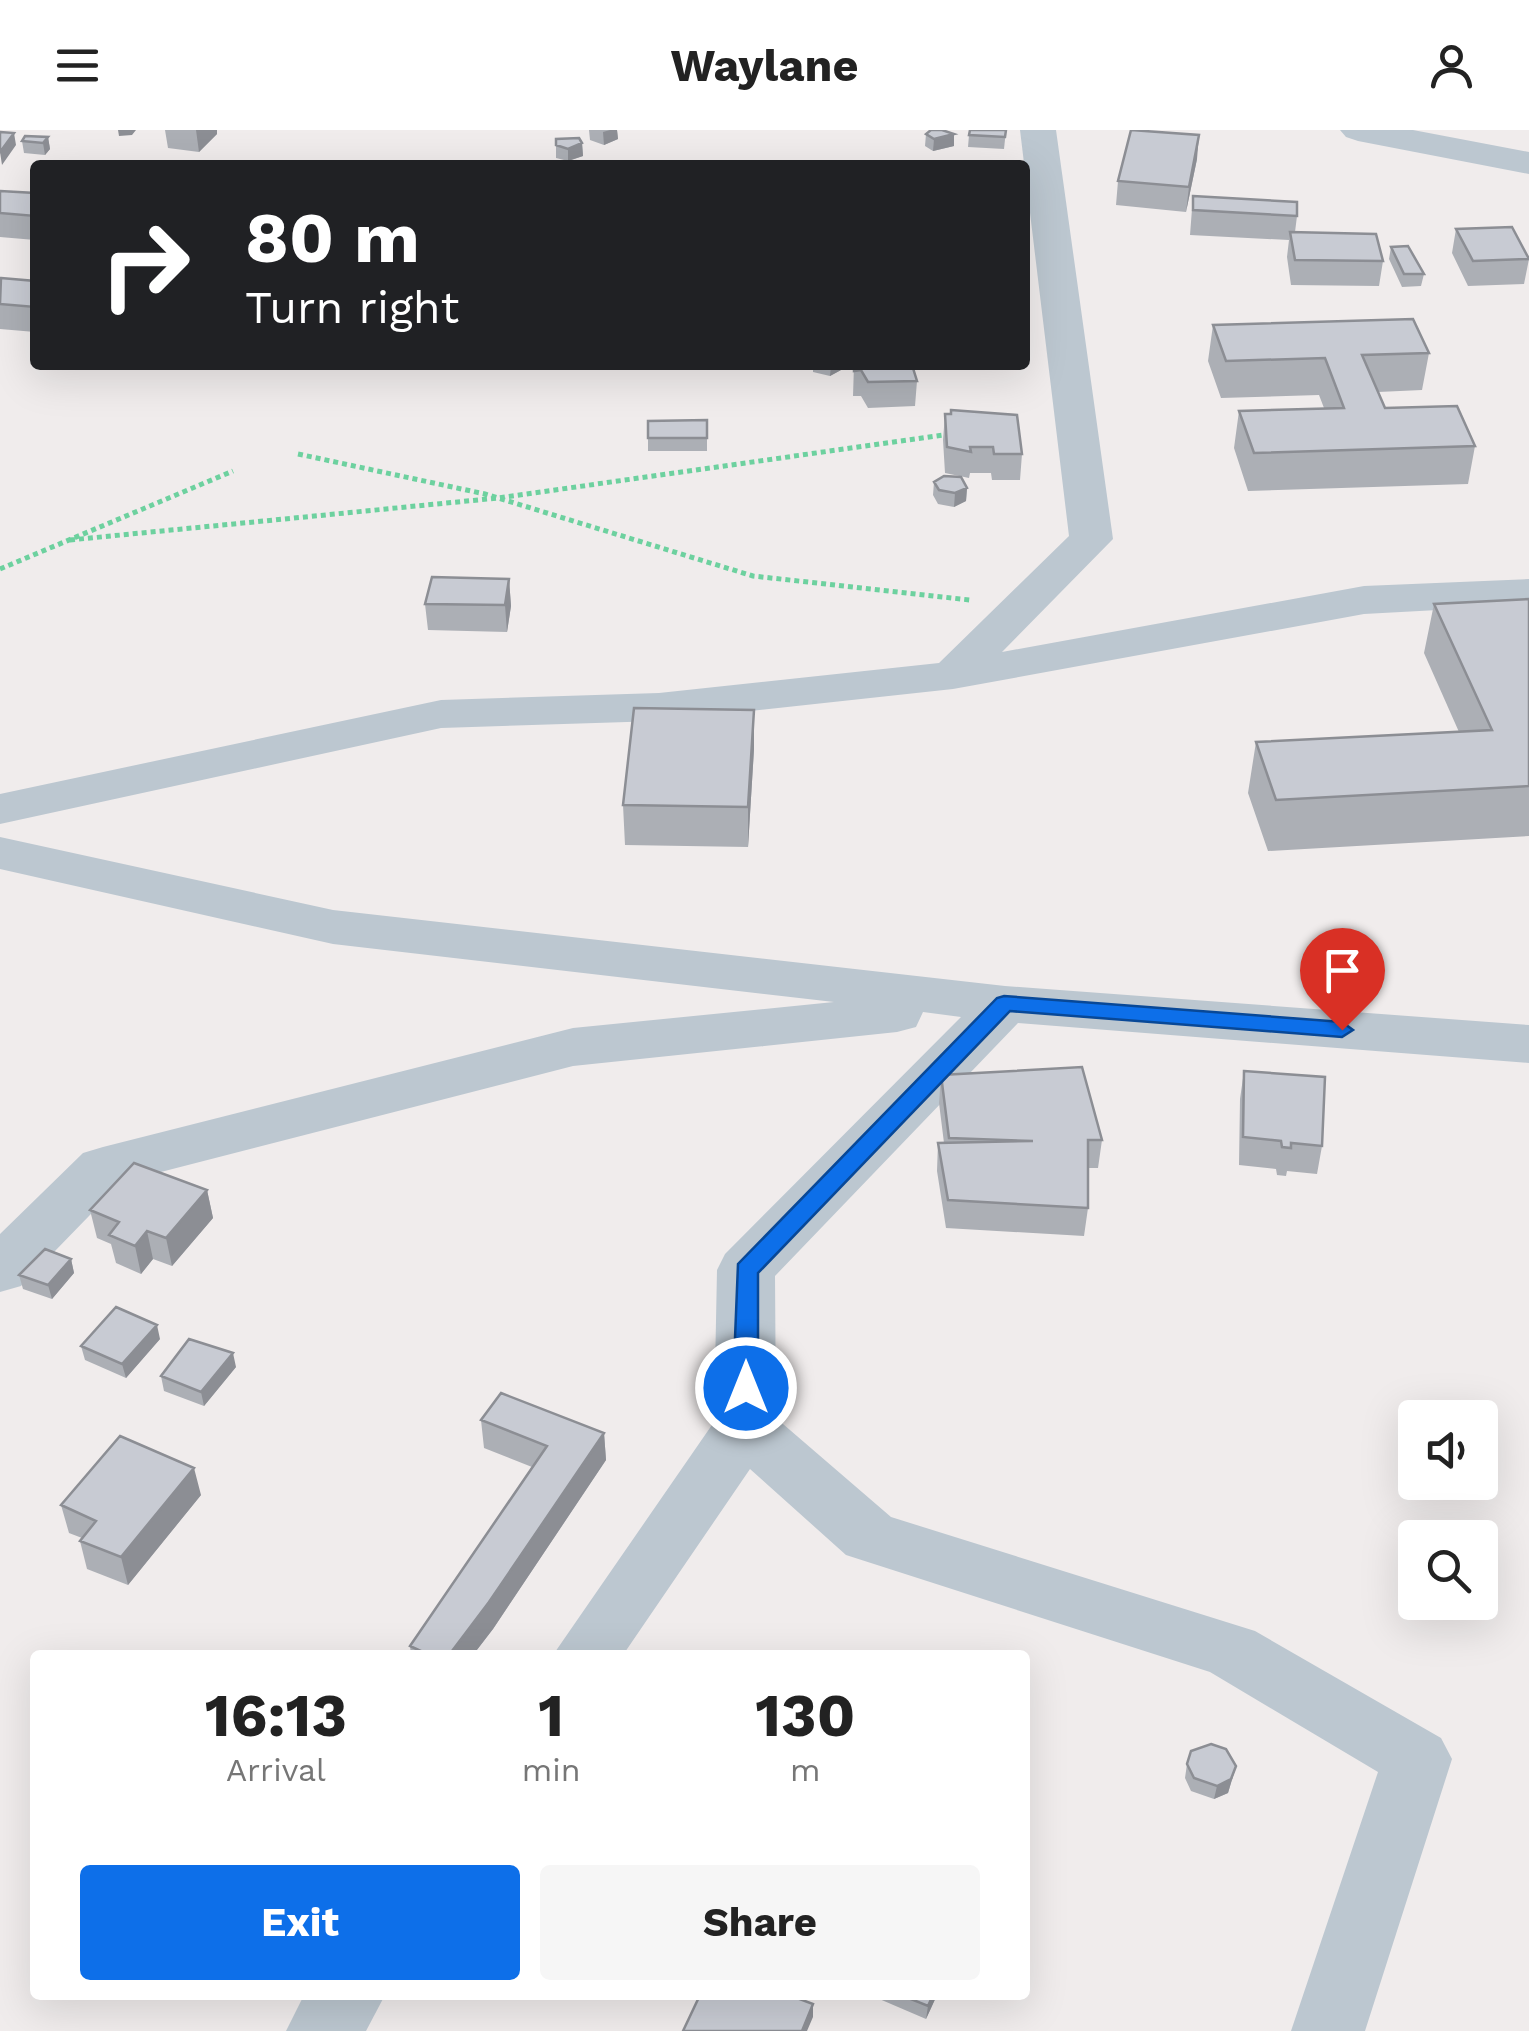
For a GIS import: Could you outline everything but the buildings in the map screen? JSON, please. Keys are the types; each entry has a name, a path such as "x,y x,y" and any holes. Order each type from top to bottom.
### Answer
{"street":[{"path":"953,674 1091,539 1038,130"},
{"path":"1358,130 1529,163"},
{"path":"0,808 442,714 659,707 953,674 1154,634 1364,600 1529,592"},
{"path":"0,854 333,927 1004,1004 1529,1044"},
{"path":"0,1270 102,1167 573,1046 1004,1004"},
{"path":"589,1650 745,1426 746,1270 1004,1004"},
{"path":"745,1426 869,1536 1231,1652 1417,1759 1328,2031"},
{"path":"323,2031 345,2000"}],"path":[{"path":"70,540 498,498 960,432"},
{"path":"298,454 498,498 754,576 1021,606"},
{"path":"0,569 233,472"}],"route":[{"path":"746,1388 746,1270 1004,1004 1342,1030"}]}
